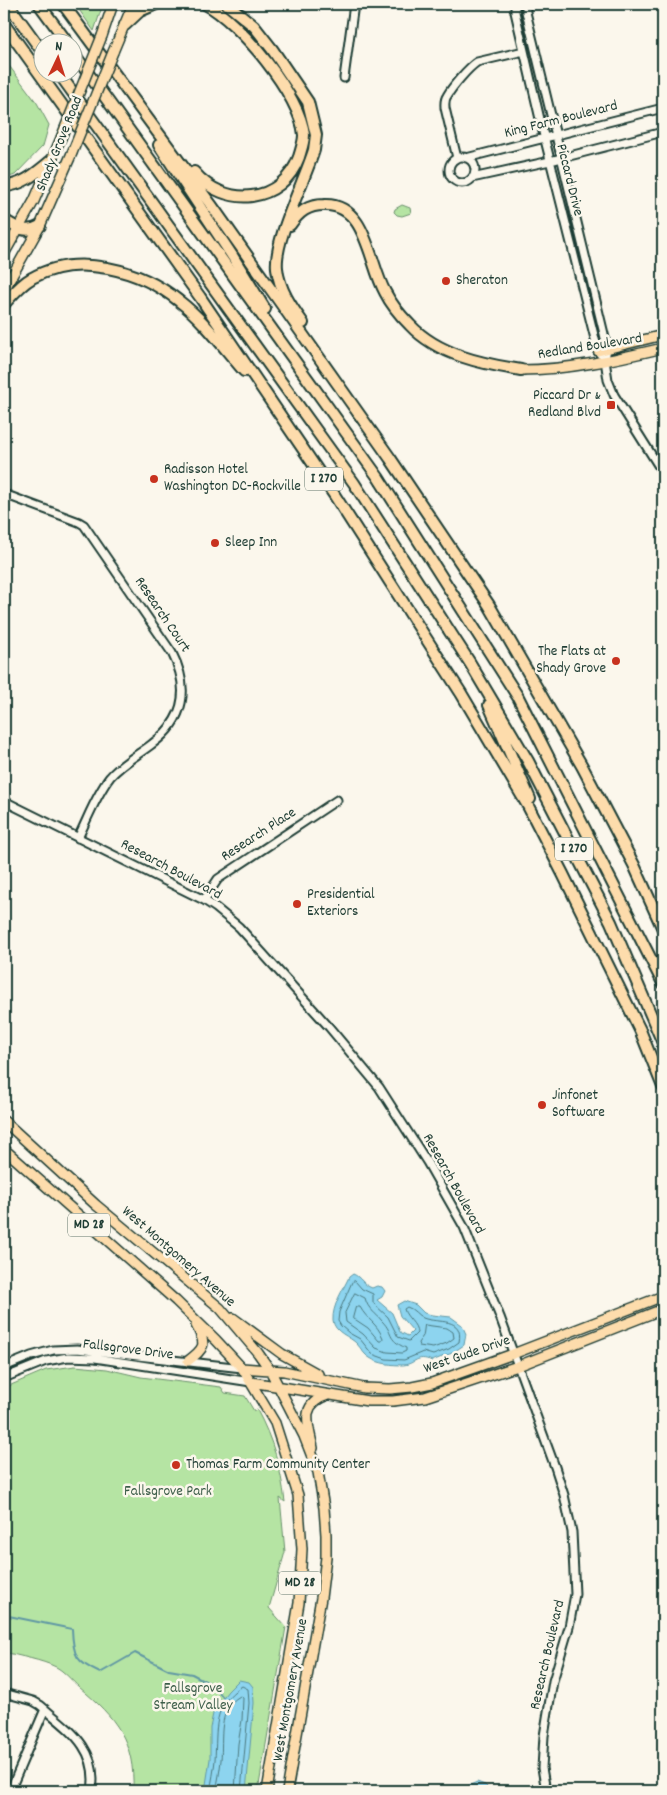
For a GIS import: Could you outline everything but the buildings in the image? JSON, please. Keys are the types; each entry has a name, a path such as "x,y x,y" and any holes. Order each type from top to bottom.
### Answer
{"highway":[{"path":"8,4 32,37"},
{"path":"39,4 60,32"},
{"path":"63,4 212,206 390,458 490,605 587,774 634,865 663,929"},
{"path":"124,25 140,12 156,4"},
{"path":"164,141 176,150 200,179 211,187 230,196 244,197 260,194 277,187 294,168 302,147 304,136 299,113 262,54 226,18 205,4"},
{"path":"228,4 254,26 308,102 316,135 314,150 280,244 277,266 281,287 290,304 377,431 390,458"},
{"name":"I 270","path":"4,24 7,31 200,297 276,408 462,693 528,806 563,874 640,1030 663,1087"},
{"name":"I 270","path":"82,65 378,477 518,697 663,983"},
{"name":"I 270","path":"65,82 354,483 470,663 528,761 611,922 663,1042"},
{"path":"148,119 151,132 233,257 309,380"},
{"path":"4,186 12,186 30,177 52,160"},
{"path":"283,233 297,216 307,208 330,204 340,208 357,221 384,292 411,326 446,350 482,363 521,370"},
{"path":"4,220 19,230 28,231 40,226"},
{"path":"4,304 20,287 33,277 66,267 94,266 115,270 151,283 179,300 196,316 276,408"},
{"path":"470,663 563,874"}],"main road":[{"name":"Shady Grove Road","path":"4,254 19,230 52,160 113,4"},
{"name":"Shady Grove Road","path":"4,290 40,226 133,4"},
{"name":"Redland Boulevard","path":"602,349 663,335"},
{"name":"Redland Boulevard","path":"521,370 557,369 663,348"},
{"name":"West Montgomery Avenue","path":"4,1121 96,1205 220,1308 270,1370 295,1417 318,1472 326,1535 323,1582 287,1791"},
{"name":"MD 28","path":"4,1148 176,1301 242,1368 251,1382"},
{"name":"West Gude Drive","path":"242,1368 308,1376 364,1388 390,1389 412,1387 432,1383 513,1354 663,1296"},
{"path":"220,1308 282,1354 306,1368 339,1383"},
{"name":"West Gude Drive","path":"251,1382 368,1401 393,1401 425,1397 518,1366 663,1309"},
{"path":"188,1361 200,1352 204,1340 191,1316"},
{"name":"West Montgomery Avenue","path":"251,1382 275,1423 286,1454 298,1495 302,1548 299,1603 267,1791"},
{"path":"318,1472 307,1414 310,1405 328,1394"}],"street":[{"path":"344,78 354,4"},
{"name":"Piccard Drive","path":"515,4 544,138 605,360 608,380 614,395 663,473"},
{"name":"Piccard Drive","path":"526,4 526,12 561,158 602,349"},
{"path":"457,158 445,108 447,96 471,66 477,62 524,51"},
{"name":"King Farm Boulevard","path":"466,158 663,108"},
{"path":"472,178 475,170 470,160 466,158 454,160 449,168 450,176 453,180 465,183 472,178 550,161 663,132"},
{"name":"Research Court","path":"4,494 79,522 84,526 172,653 180,669 183,691 181,705 169,729 153,744 127,760 111,777 99,794 78,838"},
{"name":"Research Place","path":"204,900 218,879 337,800"},
{"name":"Research Boulevard","path":"4,801 204,900 239,927 379,1087 427,1162 464,1227 537,1416 564,1496 572,1532 575,1594 572,1612 553,1681 544,1736 542,1768 546,1791"},
{"name":"Fallsgrove Drive","path":"4,1367 31,1356 53,1350 77,1349 242,1368"},
{"name":"Fallsgrove Drive","path":"4,1378 46,1360 68,1357 94,1358 251,1382"},
{"path":"4,1693 33,1701 76,1735 93,1768 94,1780 92,1791"},
{"path":"8,1789 45,1709"}],"green space":[{"path":"75,4 103,4 94,31"},
{"path":"4,59 37,103 49,125 43,146 15,175 4,179"},
{"path":"402,205 410,208 411,213 402,216 397,215 394,212 395,209"},
{"name":"Fallsgrove Park","path":"75,1366 107,1369 141,1377 221,1387 225,1393 245,1396 254,1411 257,1410 268,1432 279,1466 285,1502 280,1498 285,1552 269,1608 286,1627 258,1791 133,1791 133,1773 127,1744 113,1720 103,1709 56,1667 4,1652 4,1388 46,1370"}],"water":[{"path":"353,1274 369,1287 382,1287 385,1291 382,1297 377,1300 392,1313 400,1332 408,1336 413,1331 400,1316 397,1305 404,1301 416,1305 424,1313 451,1317 462,1325 466,1334 464,1345 452,1353 432,1361 419,1359 403,1365 382,1363 368,1357 354,1341 336,1328 333,1320 338,1298 349,1277"},
{"path":"239,1680 249,1682 253,1687 254,1703 246,1791 205,1791 210,1759 210,1728 214,1709"},
{"path":"477,1782 485,1785 491,1791 463,1791 468,1786"}],"waterway":[{"path":"4,1615 72,1629 73,1646 77,1657 100,1673 135,1653 169,1670 192,1674 211,1684 223,1697"}],"place":[{"name":"Sheraton","path":"446,281"},
{"name":"Piccard Dr & Redland Blvd","path":"611,405"},
{"name":"Radisson Hotel Washington DC-Rockville","path":"154,479"},
{"name":"Sleep Inn","path":"215,543"},
{"name":"The Flats at Shady Grove","path":"616,661"},
{"name":"Presidential Exteriors","path":"297,904"},
{"name":"Jinfonet Software","path":"542,1105"},
{"name":"Thomas Farm Community Center","path":"176,1465"}],"park label":[{"name":"Fallsgrove Stream Valley","path":"193,1698"}]}
